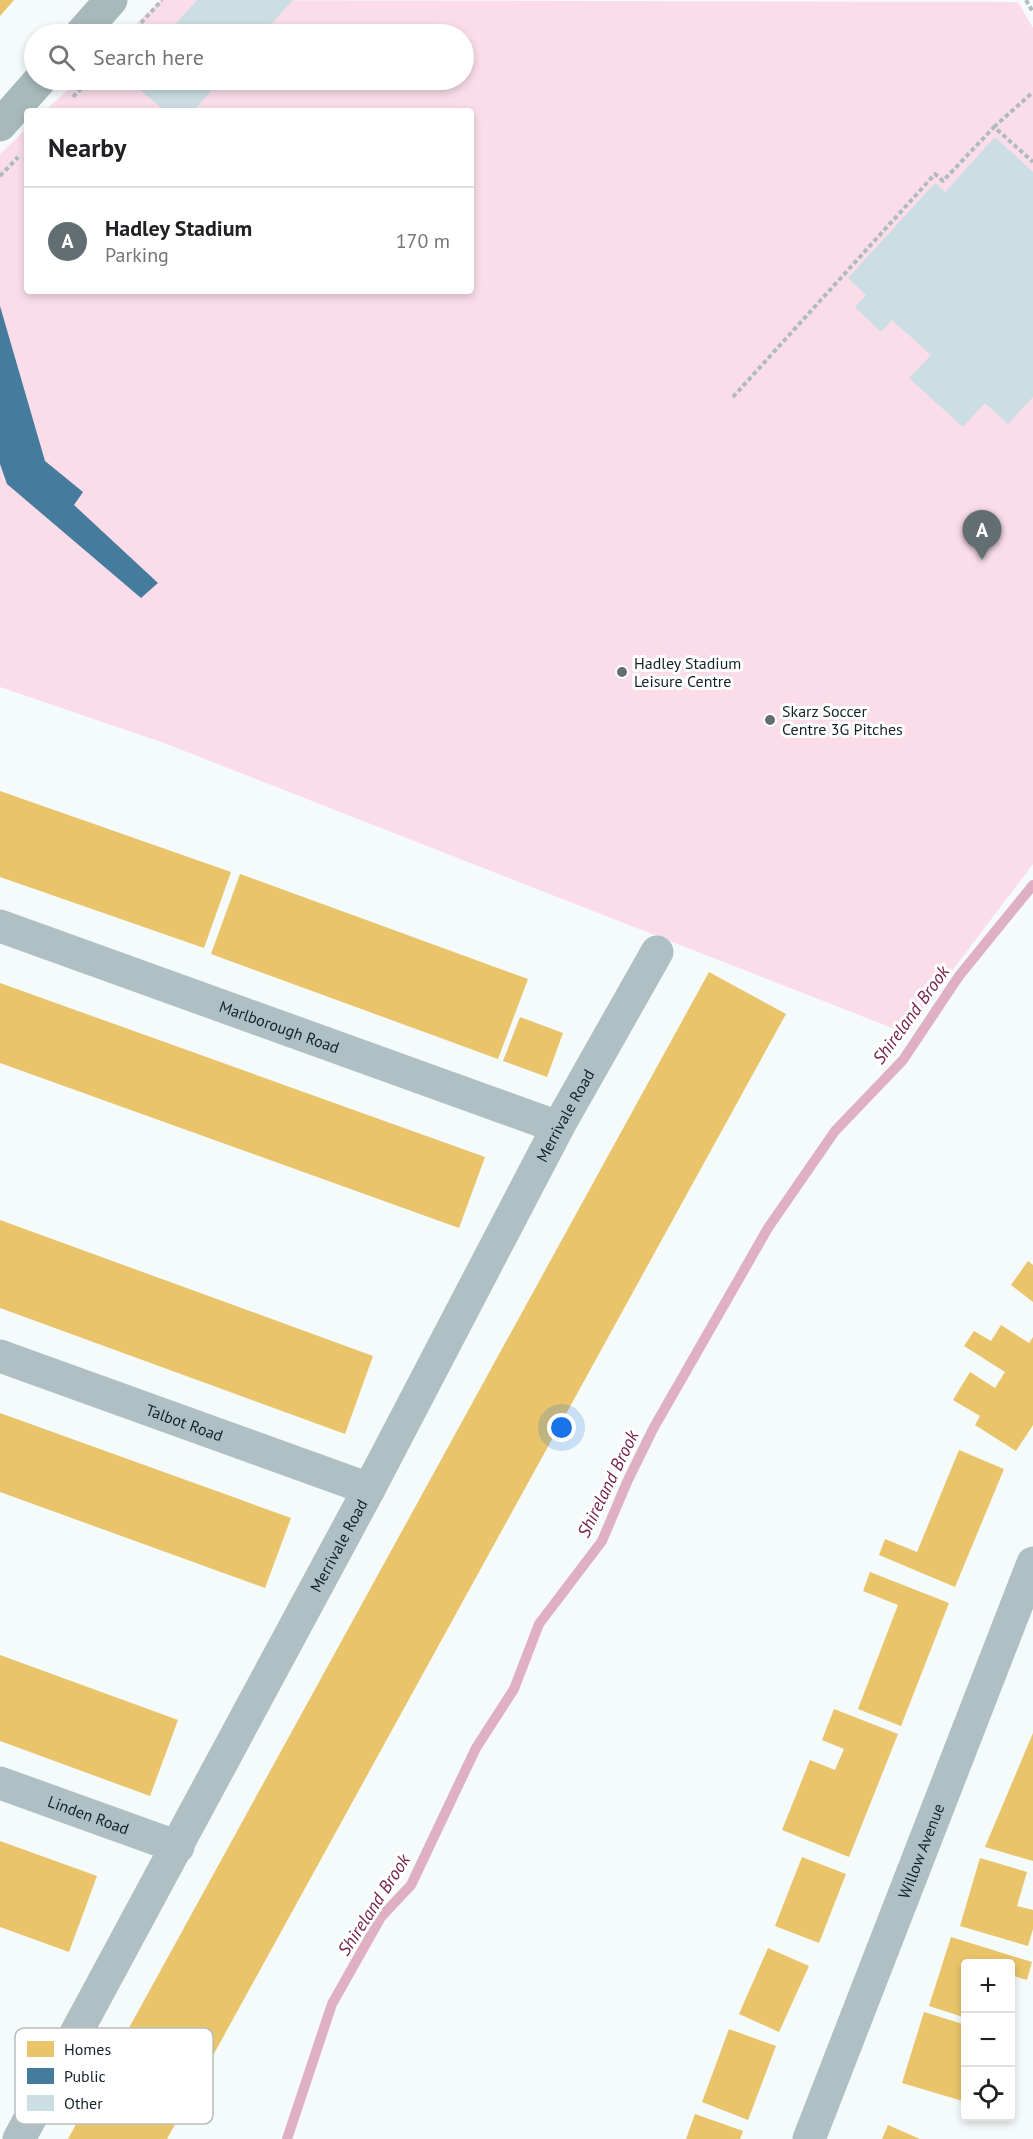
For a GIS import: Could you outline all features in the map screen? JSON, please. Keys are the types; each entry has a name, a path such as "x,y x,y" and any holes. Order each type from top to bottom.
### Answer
{"main road":[{"path":"90,24 111,0"},
{"path":"0,125 31,90"}],"street":[{"name":"Marlborough Road","path":"0,926 558,1127"},
{"name":"Merrivale Road","path":"80,2028 369,1489 558,1127 657,952"},
{"name":"Talbot Road","path":"0,1356 369,1489"},
{"name":"Willow Avenue","path":"809,2139 1033,1563"},
{"name":"Linden Road","path":"0,1783 178,1847"},
{"name":"Merrivale Road","path":"20,2139 28,2124"}],"path":[{"path":"140,24 162,0"},
{"path":"1026,0 1033,12"},
{"path":"733,397 935,174 944,181 994,127 1033,92"},
{"path":"994,127 1033,162"},
{"path":"0,176 20,154"}],"shaded area":[{"name":"Hadley Stadium Leisure Centre","path":"161,0 1018,2 1033,28 1033,864 905,1033 164,743 0,687 0,154 24,131 24,294 474,294 474,108 48,108 67,90 474,90 474,24 136,24"}],"building: Homes":[{"path":"0,0 14,0 0,16"},
{"path":"0,791 231,872 204,948 0,877"},
{"path":"240,874 528,979 498,1059 211,954"},
{"path":"709,972 786,1014 213,2055 213,2028 129,2028"},
{"path":"0,983 485,1157 459,1228 0,1063"},
{"path":"520,1017 563,1033 547,1077 503,1061"},
{"path":"0,1220 373,1356 345,1434 0,1308"},
{"path":"1028,1261 1033,1265 1033,1302 1011,1285"},
{"path":"1001,1325 1029,1343 1033,1337 1033,1425 1016,1451 975,1425 980,1416 953,1400 970,1372 995,1388 1005,1372 964,1346 974,1331 991,1341"},
{"path":"0,1413 291,1518 265,1588 0,1492"},
{"path":"959,1450 1004,1469 955,1587 879,1555 885,1539 917,1552"},
{"path":"870,1572 949,1603 901,1726 858,1709 898,1605 863,1591"},
{"path":"0,1655 178,1720 150,1796 0,1741"},
{"path":"834,1709 898,1734 849,1857 782,1830 810,1760 835,1770 844,1749 822,1740"},
{"path":"1033,1733 1033,1861 985,1847"},
{"path":"0,1841 97,1876 69,1952 0,1927"},
{"path":"802,1857 846,1874 819,1943 775,1926"},
{"path":"980,1858 1027,1872 1017,1906 1033,1910 1033,1929 1028,1946 960,1926"},
{"path":"951,1937 1032,1962 1027,1980 1015,1976 1015,1959 961,1959 961,2016 929,2006"},
{"path":"768,1948 809,1966 779,2032 739,2014"},
{"path":"924,2012 961,2023 961,2101 902,2083"},
{"path":"729,2029 776,2046 748,2120 702,2102"},
{"path":"695,2114 743,2131 740,2139 686,2139"},
{"path":"76,2124 175,2124 167,2139 68,2139"},
{"path":"888,2125 920,2139 882,2139"}],"building: Public":[{"path":"0,306 45,461 83,492 74,505 158,583 141,598 7,484 0,464"}],"building: Other":[{"path":"197,0 293,0 271,24 176,24"},
{"path":"140,90 212,90 196,108 161,108"},
{"path":"995,137 1033,172 1033,397 1008,424 985,403 963,427 909,378 931,355 892,320 881,332 855,307 866,295 848,278 935,183 945,192"}],"waterway":[{"name":"Shireland Brook","path":"287,2139 332,2004 381,1917 411,1885 476,1748 514,1689 539,1624 602,1541 653,1429 768,1228 835,1131 903,1060 959,976 1033,885"}],"place":[{"name":"Hadley Stadium","path":"982,560"},
{"name":"Hadley Stadium Leisure Centre","path":"622,672"},
{"name":"Skarz Soccer Centre 3G Pitches","path":"770,720"}]}
